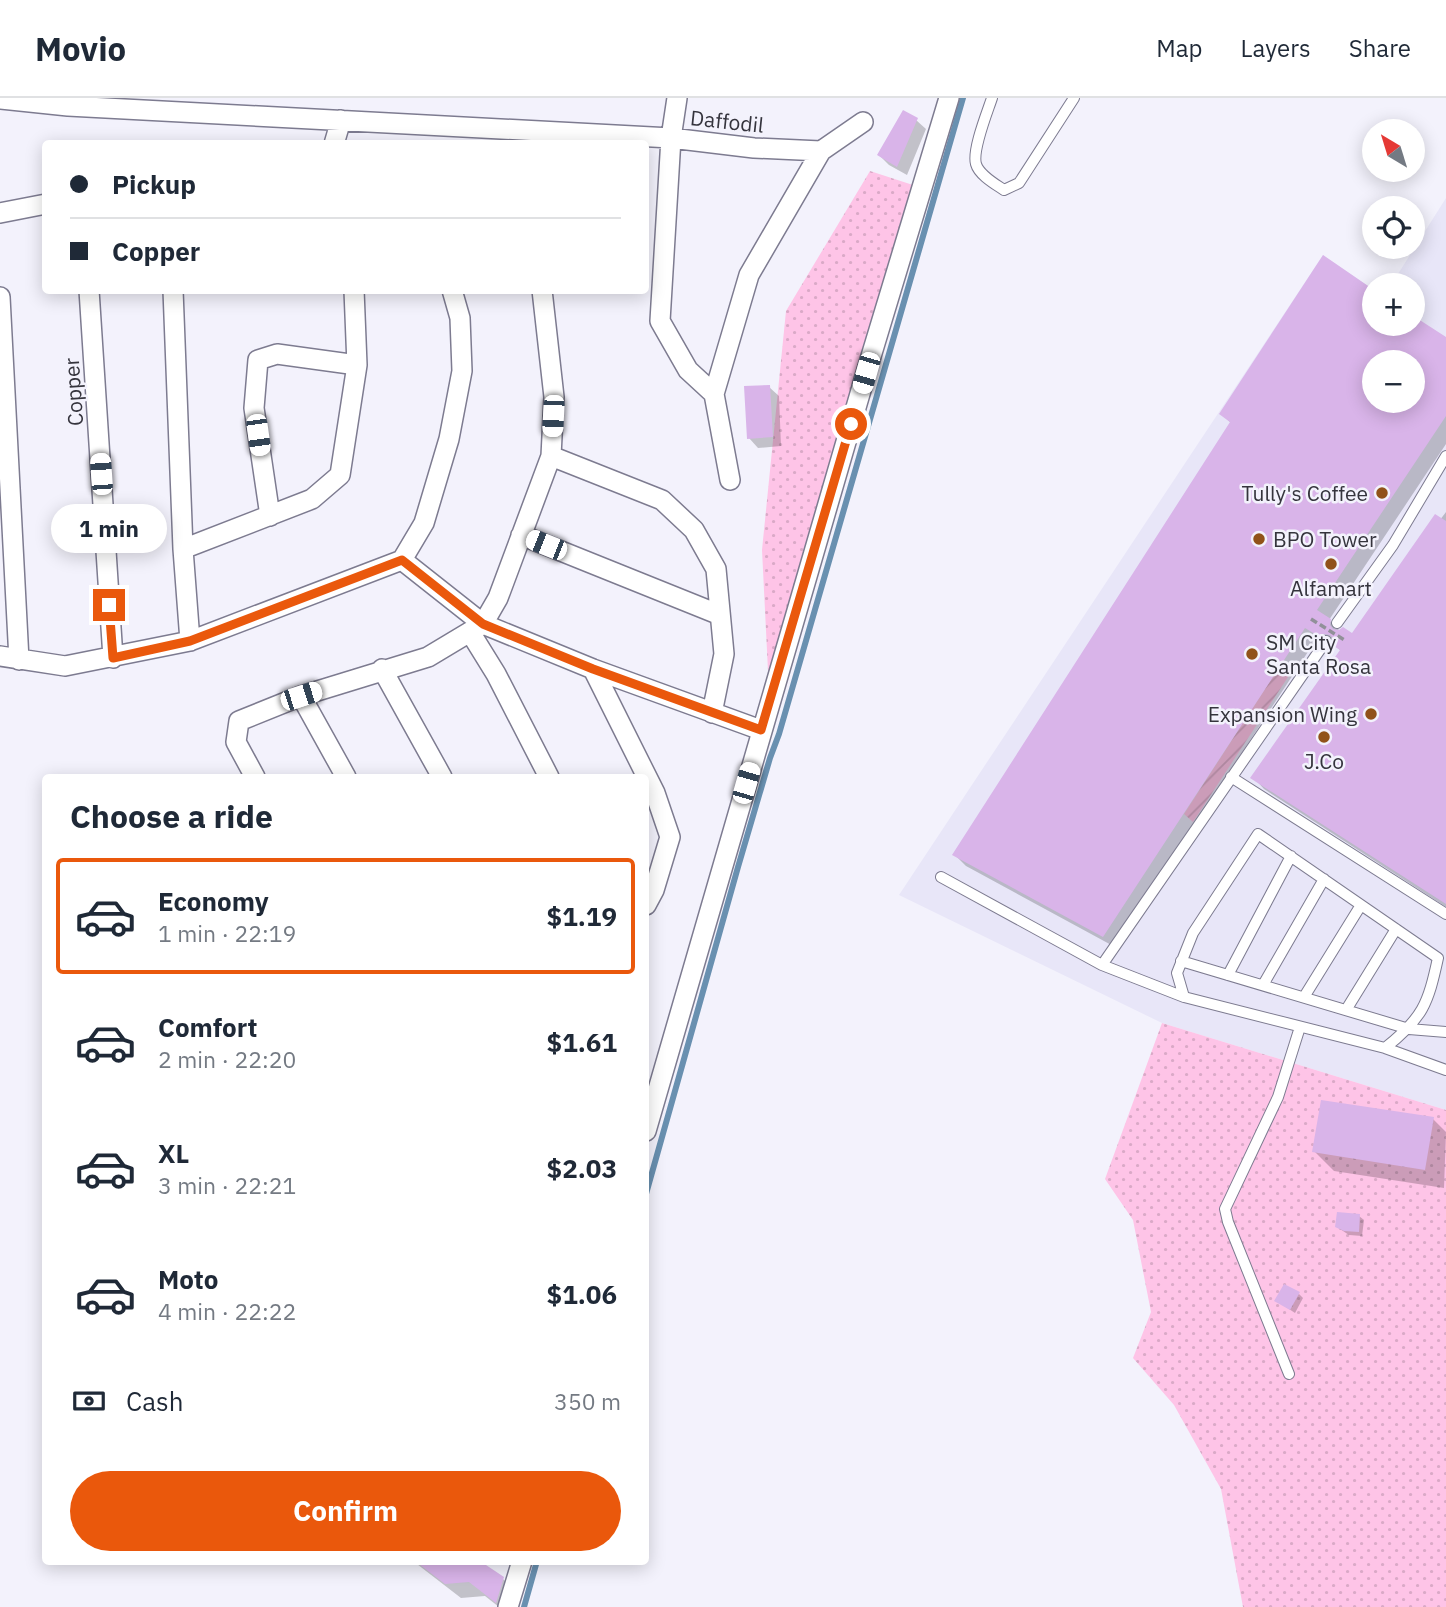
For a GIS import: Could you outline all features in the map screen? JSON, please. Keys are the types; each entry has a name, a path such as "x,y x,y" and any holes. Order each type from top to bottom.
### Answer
{"street":[{"path":"677,98 671,138 660,321 688,370 714,394"},
{"path":"649,1121 761,730 949,98"},
{"name":"Daffodil","path":"0,99 68,106 341,120 504,137 671,138 754,148 821,151"},
{"path":"335,140 341,120"},
{"path":"730,480 714,394 749,275 821,151 863,122"},
{"path":"0,213 42,205"},
{"name":"Copper","path":"89,294 113,658"},
{"path":"173,294 183,549 190,641"},
{"path":"183,549 312,499 340,475 357,365 354,294"},
{"path":"0,297 10,658 65,666 190,641 402,560 424,523 449,439 457,398 462,370 460,318 453,294"},
{"path":"253,774 236,741 239,721 301,696 382,669 429,657 476,628 499,598 551,456 554,397 542,294"},
{"path":"270,516 254,408 258,360 277,354 357,365"},
{"path":"551,456 662,500 694,530 716,569 724,654 712,713"},
{"path":"522,535 720,615"},
{"path":"402,560 476,628 761,730"},
{"path":"476,628 496,674 547,774"},
{"path":"382,669 440,774"},
{"path":"593,669 646,774"},
{"path":"301,696 344,774"},
{"path":"649,781 670,837 649,899"},
{"path":"509,1607 521,1565"}],"lane":[{"path":"992,98 976,150 976,164 984,176 1004,190 1019,183 1074,98"},
{"path":"1336,623 1393,545 1446,456"},
{"path":"1102,965 1326,641"},
{"path":"1231,778 1446,914"},
{"path":"1184,996 1177,972 1193,933 1258,834 1442,960 1430,996 1409,1029 1385,1048"},
{"path":"1228,975 1291,856"},
{"path":"941,877 1102,965 1184,996 1385,1048 1446,1070"},
{"path":"1263,985 1324,879"},
{"path":"1304,998 1361,905"},
{"path":"1346,1010 1396,929"},
{"path":"1181,961 1409,1029 1446,1032"},
{"path":"1289,1374 1225,1209 1278,1097 1300,1027"}],"path":[{"path":"1311,619 1346,641"}],"shaded area":[{"path":"870,171 916,186 769,691 762,550 786,311"},
{"name":"SM City Santa Rosa","path":"1446,198 1446,1110 1162,1023 899,895 1323,255 1362,282 1362,336 1425,336 1425,273 1399,273 1407,259 1425,259 1425,231"},
{"path":"1283,661 1294,668 1193,822 1184,814"},
{"path":"1162,1023 1446,1110 1446,1607 1243,1607 1221,1489 1174,1405 1133,1358 1151,1312 1133,1220 1105,1179"}],"building":[{"path":"903,110 918,118 897,167 877,155"},
{"name":"BPO Tower","path":"1323,255 1362,282 1362,336 1425,336 1425,323 1446,337 1446,416 1317,610 1331,619 1330,625 1333,629 1339,630 1343,627 1352,633 1435,514 1446,521 1446,904 1250,778 1340,650 1332,645 1333,638 1330,635 1323,634 1320,637 1305,628 1103,937 952,855 1230,422 1219,414"},
{"path":"770,385 773,437 747,439 744,386"},
{"path":"1321,1100 1434,1117 1425,1170 1312,1152"},
{"path":"1337,1212 1360,1214 1359,1232 1335,1227"},
{"path":"1284,1284 1300,1292 1290,1310 1274,1301"},
{"path":"420,1565 486,1565 504,1577 496,1603 469,1582 445,1584"}],"waterway":[{"path":"649,1183 738,867 963,98"},
{"path":"524,1607 536,1565"}],"place":[{"name":"Tully's Coffee","path":"1382,493"},
{"name":"BPO Tower","path":"1259,539"},
{"name":"Alfamart","path":"1331,564"},
{"name":"SM City Santa Rosa","path":"1252,654"},
{"name":"Expansion Wing","path":"1371,714"},
{"name":"J.Co","path":"1324,737"}],"route":[{"path":"109,605 113,658 190,641 402,560 483,624 593,669 761,730 851,424"}]}
